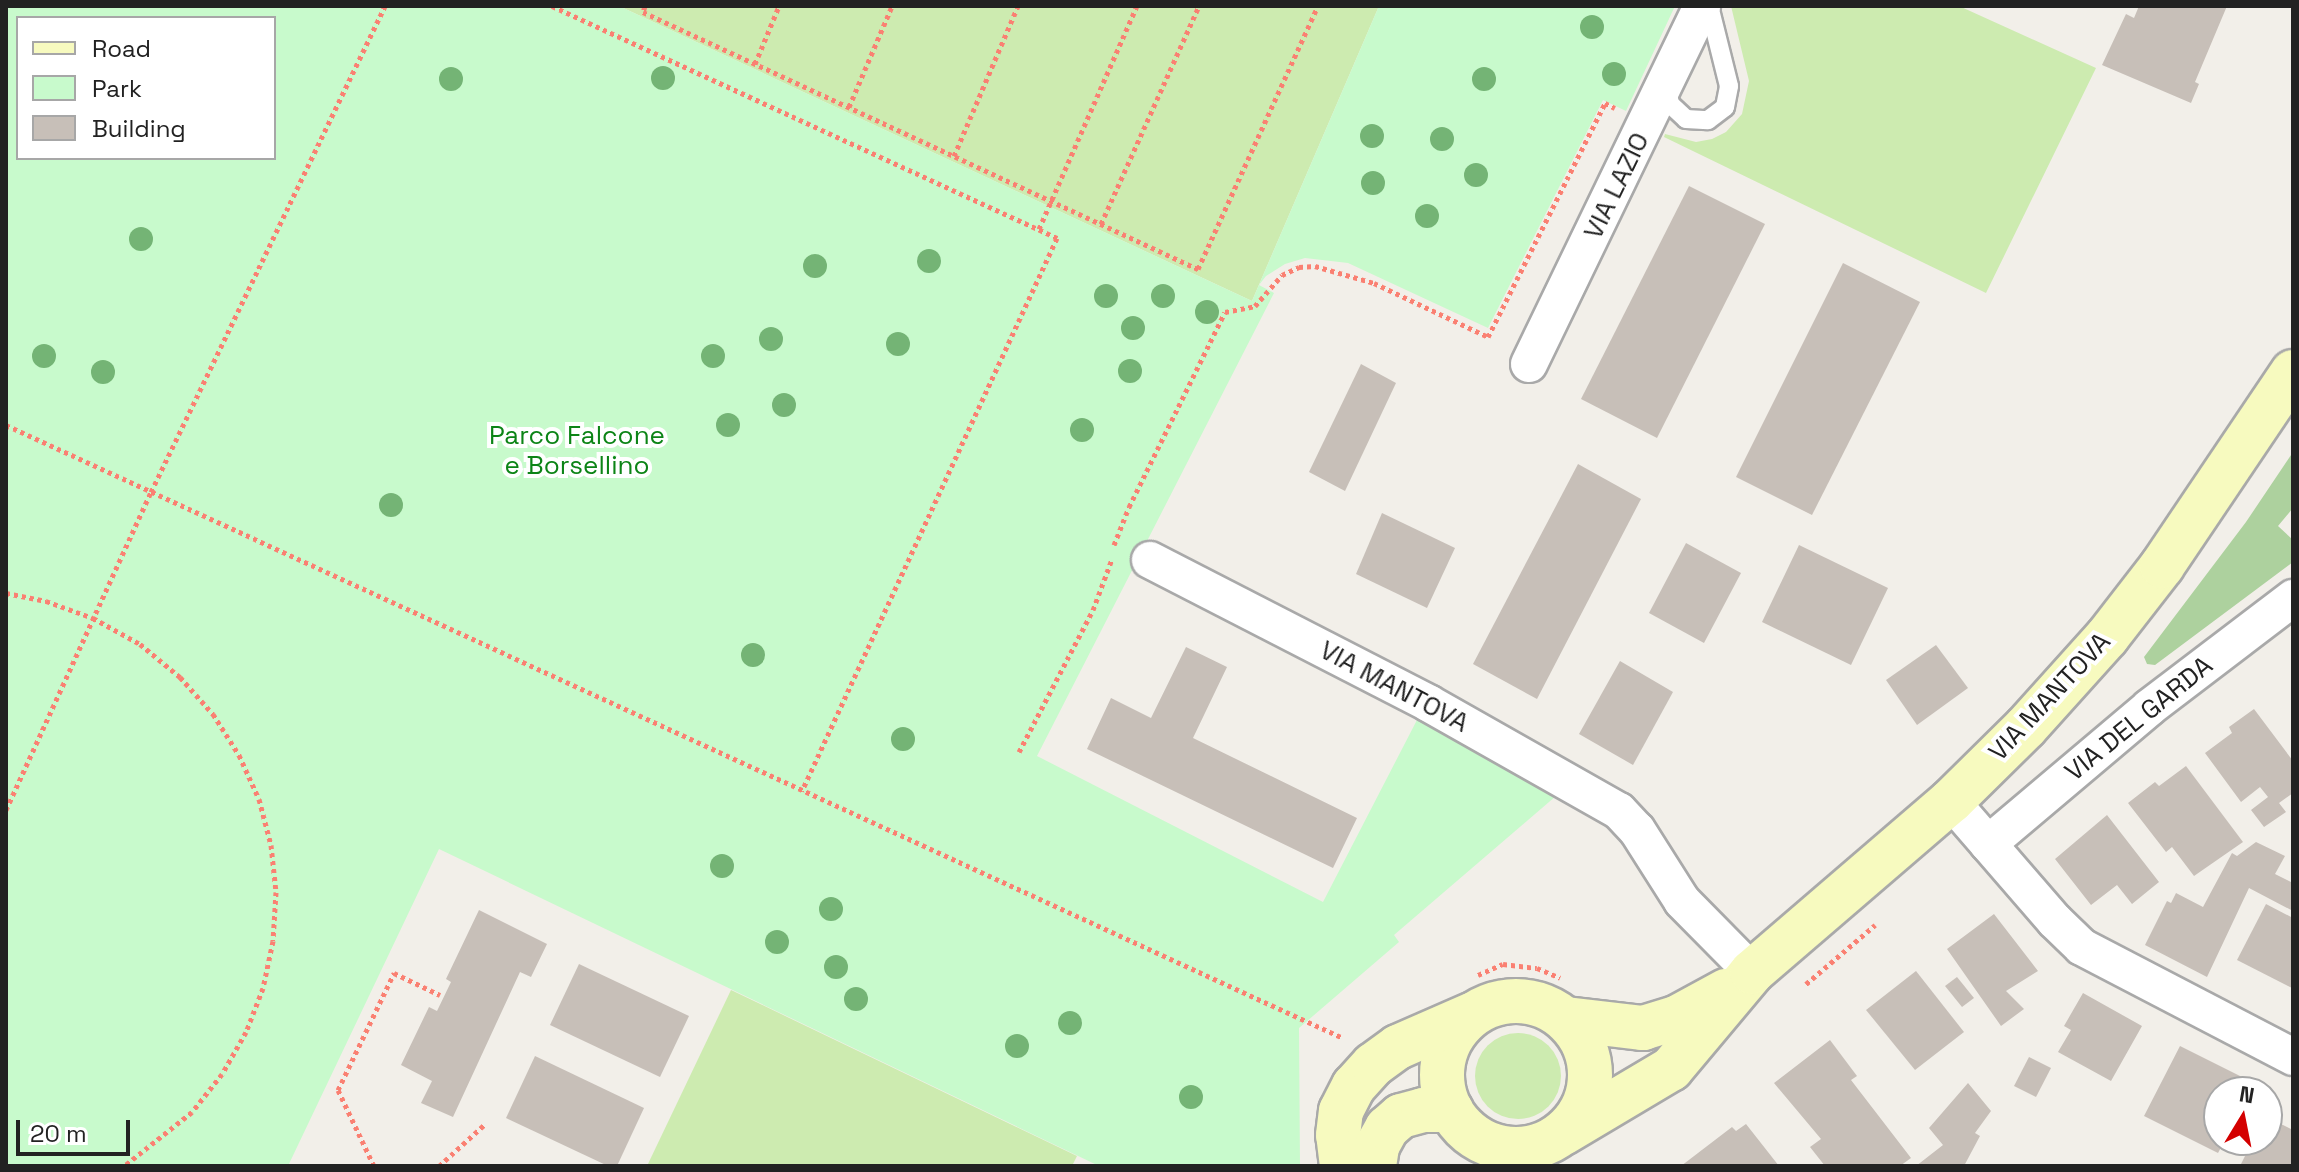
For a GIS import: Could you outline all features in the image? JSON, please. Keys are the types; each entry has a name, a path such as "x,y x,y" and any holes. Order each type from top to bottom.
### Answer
{"main road":[{"name":"VIA MANTOVA","path":"1452,1113 1468,1132 1496,1146 1523,1149 1543,1147 1671,1069 1747,977 1951,801 2035,718 2107,637 2194,522 2293,372"},
{"name":"VIA MANTOVA","path":"1342,1166 1338,1135 1341,1111 1354,1086 1373,1065 1398,1047 1439,1026 1501,1002 1522,1000 1544,1006 1566,1019 1643,1028 1676,1018 1747,977"},
{"path":"1457,1166 1452,1113 1442,1083 1444,1058 1456,1031 1473,1014"},
{"path":"1543,1147 1582,1109 1591,1080 1586,1050 1566,1019"},
{"path":"1374,1166 1377,1146 1387,1128 1401,1116 1423,1110 1452,1113"}],"street":[{"name":"VIA LAZIO","path":"1529,364 1702,6"},
{"name":"VIA MANTOVA","path":"1150,560 1428,703 1619,811 1637,830 1682,901 1747,977"},
{"name":"VIA DEL GARDA","path":"1988,844 2150,707 2293,598"},
{"path":"1951,801 2055,921 2092,954 2293,1057"}],"lane":[{"path":"1670,76 1667,85 1670,104 1686,119 1708,120 1725,107 1729,86 1709,6"}],"path":[{"path":"6,810 151,492 385,6"},
{"path":"552,6 1057,238 802,791"},
{"path":"645,6 643,12 1198,269 1318,6"},
{"path":"755,64 779,6"},
{"path":"849,107 892,6"},
{"path":"954,156 1018,6"},
{"path":"1039,229 1137,6"},
{"path":"1101,224 1199,6"},
{"path":"1019,752 1093,610 1121,524 1225,312 1255,306 1282,275 1299,267 1315,266 1374,283 1488,337 1605,103 1628,114"},
{"path":"6,425 1357,1045"},
{"path":"6,593 46,601 93,618 161,660 198,695 227,734 259,799 274,868 275,917 269,965 246,1032 222,1074 192,1112 124,1166"},
{"path":"374,1166 338,1090 394,973 440,995"},
{"path":"439,1166 484,1125"}],"green space":[{"name":"Parco Falcone e Borsellino","path":"6,6 619,6 1252,301 1379,6 1675,6 1626,111 1603,100 1488,328 1348,263 1305,258 1285,264 1266,276 1259,285 1274,293 1037,756 1323,902 1418,718 1556,796 1394,935 1399,942 1299,1028 1300,1166 1099,1166 439,849 288,1166 6,1166"},
{"path":"619,6 1379,6 1252,301"},
{"path":"1731,6 1959,6 2096,68 1986,293 1664,137 1665,134 1696,142 1712,139 1726,132 1742,114 1749,81"},
{"path":"2293,452 2293,508 2278,526 2293,540 2293,562 2155,665 2147,664 2144,657 2246,522"},
{"path":"731,990 1077,1156 1072,1166 647,1166"},
{"path":"1518,1033 1542,1040 1554,1052 1561,1076 1554,1100 1542,1112 1518,1119 1494,1112 1482,1100 1475,1076 1482,1052 1494,1040"}],"building":[{"path":"2139,6 2227,6 2195,82 2199,84 2191,103 2102,65 2126,14 2134,18"},
{"path":"1689,186 1765,224 1657,438 1581,399"},
{"path":"1843,263 1920,302 1812,515 1736,477"},
{"path":"1361,364 1396,383 1345,491 1309,472"},
{"path":"1578,464 1641,499 1537,699 1473,664"},
{"path":"1382,513 1455,548 1427,608 1356,574"},
{"path":"1686,543 1741,573 1704,643 1649,613"},
{"path":"1799,545 1888,588 1851,665 1762,622"},
{"path":"1936,645 1968,688 1917,725 1886,680"},
{"path":"1186,647 1227,667 1193,738 1357,818 1333,868 1087,749 1111,698 1151,718"},
{"path":"1620,661 1673,692 1633,765 1579,734"},
{"path":"2254,709 2293,761 2293,793 2279,803 2286,812 2264,827 2251,810 2268,797 2260,787 2241,802 2205,753 2232,733 2229,727"},
{"path":"2186,766 2243,842 2194,876 2172,847 2166,852 2128,803 2155,782 2159,786"},
{"path":"2107,815 2159,882 2132,904 2117,885 2091,905 2055,859"},
{"path":"2256,842 2285,856 2275,874 2293,883 2293,911 2249,888 2207,977 2145,945 2167,901 2171,903 2176,893 2203,907 2232,853 2237,856"},
{"path":"2266,904 2293,918 2292,988 2237,960"},
{"path":"479,910 547,944 531,977 520,972 453,1117 421,1103 432,1081 401,1065 429,1007 437,1011 451,982 446,979"},
{"path":"1994,914 2038,971 2006,991 2024,1009 2001,1026 1947,949"},
{"path":"579,964 689,1016 660,1077 550,1025"},
{"path":"1916,971 1964,1032 1915,1070 1866,1010"},
{"path":"1957,977 1974,998 1962,1007 1945,986"},
{"path":"2083,993 2142,1026 2111,1081 2058,1052 2071,1030 2064,1026"},
{"path":"1830,1040 1857,1076 1851,1080 1911,1158 1900,1166 1825,1166 1810,1147 1821,1139 1774,1083"},
{"path":"2180,1046 2240,1076 2203,1076 2203,1146 2144,1116"},
{"path":"535,1056 644,1108 617,1166 608,1166 506,1118"},
{"path":"2029,1057 2051,1068 2036,1097 2014,1086"},
{"path":"1968,1083 1991,1111 1975,1133 1980,1136 1964,1166 1916,1166 1943,1145 1929,1128"},
{"path":"1746,1124 1779,1166 1681,1166 1732,1127 1736,1131"},
{"path":"2283,1125 2293,1130 2293,1166 2240,1166 2245,1156 2283,1156"}]}
